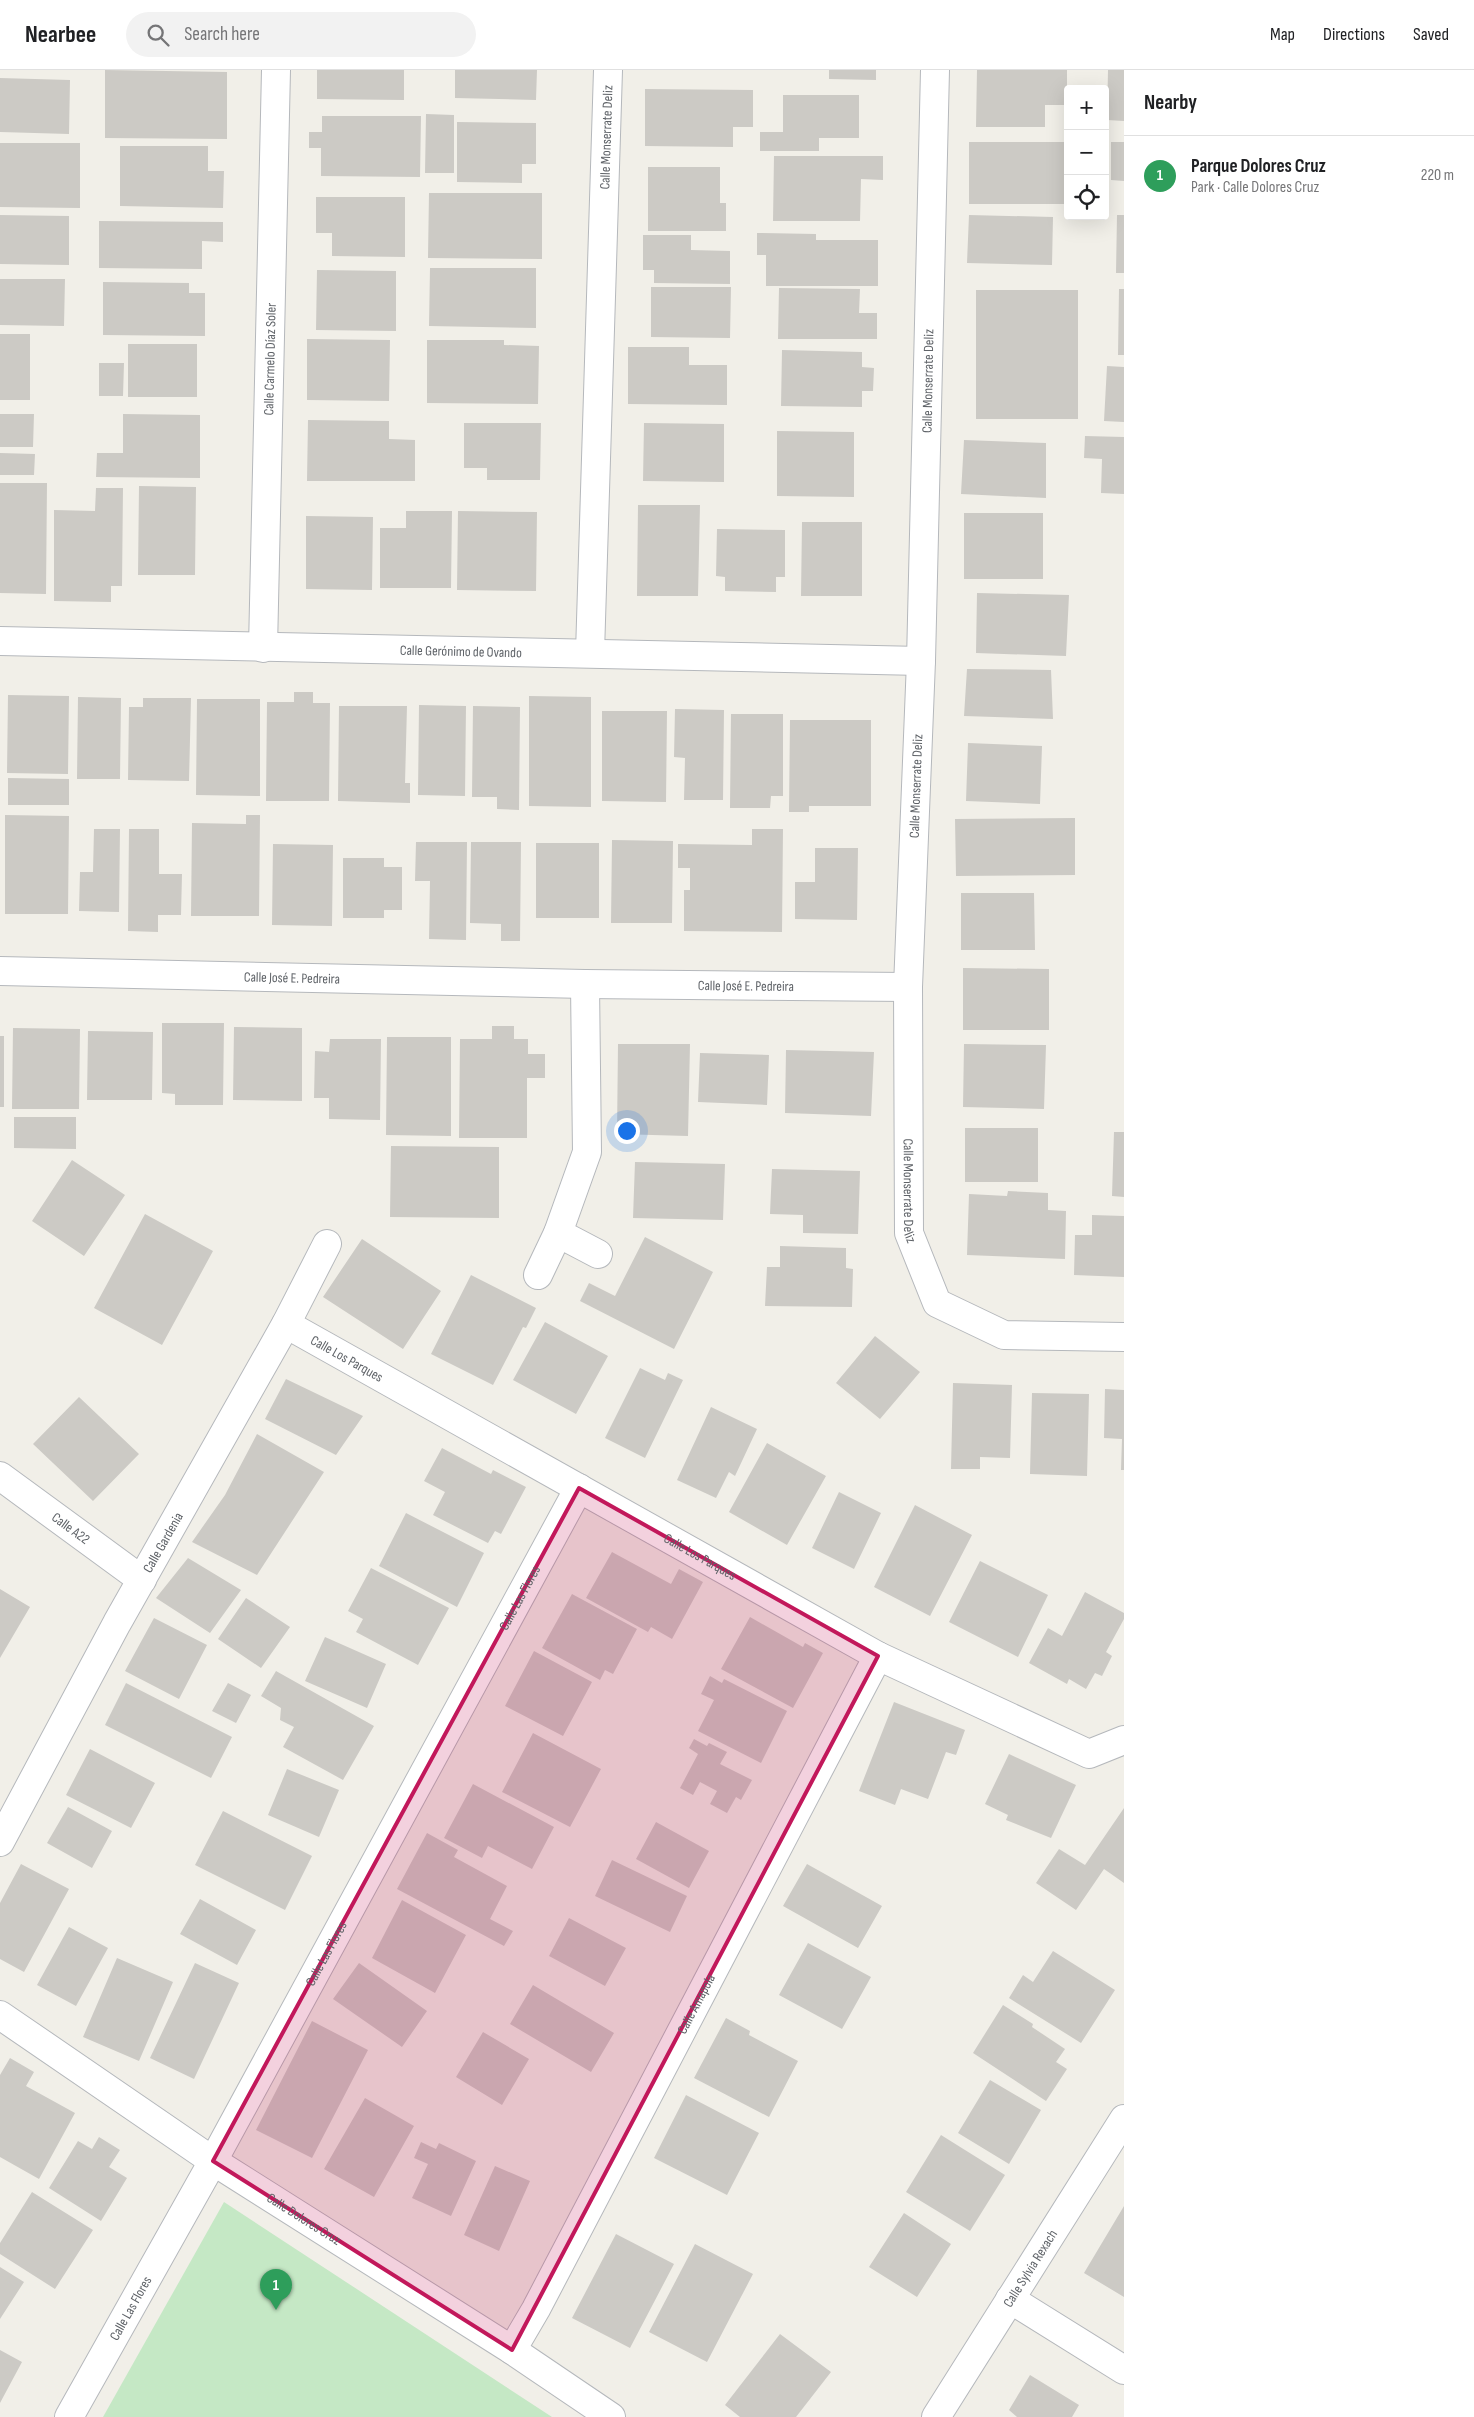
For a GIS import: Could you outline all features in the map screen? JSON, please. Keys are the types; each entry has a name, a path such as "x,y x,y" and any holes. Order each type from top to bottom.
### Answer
{"street":[{"name":"Calle Carmelo Díaz Soler","path":"263,648 276,70"},
{"name":"Calle Monserrate Deliz","path":"590,653 608,70"},
{"name":"Calle Monserrate Deliz","path":"935,70 921,660 908,987 909,1233 937,1302 1004,1335 1124,1337"},
{"name":"Calle Gerónimo de Ovando","path":"0,641 263,648 921,660"},
{"name":"Calle José E. Pedreira","path":"0,970 585,984 908,987"},
{"path":"538,1275 558,1233 587,1152 585,984"},
{"path":"558,1233 598,1254"},
{"name":"Calle Gardenia","path":"0,1842 142,1580 286,1324 328,1244"},
{"name":"Calle Los Parques","path":"286,1324 878,1656 1089,1754 1124,1740"},
{"name":"Calle A22","path":"0,1476 142,1580"},
{"name":"Calle Las Flores","path":"69,2417 213,2161 579,1488"},
{"name":"Calle Amapola","path":"512,2350 878,1656"},
{"name":"Calle Dolores Cruz","path":"0,2014 213,2161 512,2350 611,2417"},
{"name":"Calle Sylvia Rexach","path":"936,2417 1124,2119"},
{"path":"1010,2298 1124,2370"}],"highlighted area":[{"path":"579,1488 878,1656 512,2350 213,2161"}],"green space":[{"path":"224,2202 552,2417 103,2417"}],"building":[{"path":"105,70 227,72 227,139 105,138"},
{"path":"317,70 404,70 404,100 317,99"},
{"path":"455,70 537,70 536,100 455,98"},
{"path":"829,70 876,70 876,80 829,79"},
{"path":"977,70 1067,70 1067,85 1064,85 1064,105 1045,105 1045,127 976,127"},
{"path":"1108,70 1124,70 1124,121 1109,120"},
{"path":"0,78 70,80 69,134 0,132"},
{"path":"645,89 753,90 753,127 733,127 733,147 645,146"},
{"path":"783,95 859,95 859,138 819,138 819,151 760,151 760,132 783,132"},
{"path":"426,114 454,115 454,173 425,173"},
{"path":"322,116 421,116 420,177 321,176 321,148 309,148 309,132 322,132"},
{"path":"457,122 536,123 536,164 522,164 522,183 457,182"},
{"path":"969,142 1064,142 1064,204 969,204"},
{"path":"1111,142 1124,142 1124,181 1111,180"},
{"path":"0,143 80,143 80,208 0,207"},
{"path":"120,146 208,146 208,171 224,171 223,208 120,206"},
{"path":"774,156 883,156 883,180 861,179 860,221 773,221"},
{"path":"648,167 720,167 720,203 726,203 726,231 648,231"},
{"path":"429,193 542,193 542,259 428,258"},
{"path":"316,197 405,197 405,257 332,256 332,233 316,233"},
{"path":"0,215 69,216 69,265 0,264"},
{"path":"969,215 1053,217 1052,265 967,263"},
{"path":"1117,215 1124,215 1124,273 1116,273"},
{"path":"99,221 223,222 223,242 202,241 202,269 99,268"},
{"path":"757,233 816,234 816,240 878,240 878,286 766,286 766,255 757,255"},
{"path":"643,235 691,235 691,250 730,251 730,284 654,283 654,270 643,270"},
{"path":"430,268 536,268 536,328 429,326"},
{"path":"317,270 396,271 396,331 316,330"},
{"path":"0,279 65,279 64,326 0,325"},
{"path":"103,282 189,283 189,293 205,293 205,336 103,335"},
{"path":"651,287 731,287 730,338 651,337"},
{"path":"779,288 860,289 859,313 877,313 877,339 778,339"},
{"path":"1119,289 1124,289 1124,355 1118,355"},
{"path":"976,290 1078,290 1078,419 976,419"},
{"path":"0,334 30,334 30,400 0,400"},
{"path":"307,339 390,340 389,401 307,400"},
{"path":"427,340 504,340 504,345 539,346 538,404 427,403"},
{"path":"128,344 197,344 197,397 128,397"},
{"path":"628,347 689,347 689,365 727,365 727,405 628,404"},
{"path":"782,350 862,352 862,367 874,368 873,391 862,391 862,407 781,406"},
{"path":"99,363 124,363 123,396 99,396"},
{"path":"1107,366 1124,367 1124,422 1104,421"},
{"path":"0,414 34,414 33,447 0,447"},
{"path":"123,414 200,415 200,478 96,477 97,453 123,453"},
{"path":"308,420 389,421 389,439 415,440 415,481 307,481"},
{"path":"464,423 541,423 540,480 487,480 487,468 464,468"},
{"path":"644,423 724,424 724,482 643,481"},
{"path":"777,431 854,432 854,497 777,496"},
{"path":"1085,436 1124,437 1124,494 1101,493 1102,459 1084,458"},
{"path":"964,440 1046,443 1046,498 961,494"},
{"path":"0,453 35,454 34,475 0,475"},
{"path":"0,483 47,483 46,594 0,593"},
{"path":"139,486 196,487 195,575 138,575"},
{"path":"96,488 123,488 122,586 111,586 111,602 54,601 54,510 95,511"},
{"path":"638,505 700,505 698,596 637,596"},
{"path":"406,511 452,511 451,588 380,588 380,528 406,528"},
{"path":"458,511 537,512 536,591 457,590"},
{"path":"964,513 1043,513 1043,579 964,579"},
{"path":"306,516 373,517 372,590 306,589"},
{"path":"802,522 862,522 862,596 801,596"},
{"path":"717,529 785,530 785,577 776,577 776,592 725,591 725,577 716,576"},
{"path":"977,593 1069,595 1066,656 976,653"},
{"path":"967,669 1051,670 1053,719 964,716"},
{"path":"294,692 313,692 313,703 330,703 329,801 266,801 267,702 294,702"},
{"path":"8,695 69,696 68,774 7,773"},
{"path":"529,696 591,697 591,807 529,806"},
{"path":"78,697 121,698 120,779 77,779"},
{"path":"143,698 191,698 189,781 128,780 129,707 143,707"},
{"path":"197,699 260,699 260,796 196,795"},
{"path":"419,705 466,706 465,796 418,795"},
{"path":"339,706 407,706 405,783 410,783 410,803 338,801"},
{"path":"473,706 520,707 519,810 497,809 497,797 472,797"},
{"path":"675,709 724,710 723,800 684,800 685,758 674,757"},
{"path":"602,711 667,711 666,802 602,801"},
{"path":"731,714 783,714 783,796 771,796 770,808 730,808"},
{"path":"790,720 871,720 871,806 809,806 809,812 789,812"},
{"path":"968,743 1042,746 1040,804 966,801"},
{"path":"8,778 69,779 69,805 8,805"},
{"path":"5,815 69,816 68,914 5,914"},
{"path":"246,815 260,815 259,916 191,916 192,823 246,824"},
{"path":"1075,818 1075,875 956,876 955,819"},
{"path":"94,829 120,829 119,912 79,911 80,872 93,872"},
{"path":"129,829 159,829 159,874 182,874 181,915 158,915 158,932 128,931"},
{"path":"752,829 783,829 782,932 684,931 684,890 690,890 690,868 678,868 678,844 752,845"},
{"path":"612,840 673,841 672,923 611,923"},
{"path":"416,842 467,842 466,940 429,939 430,881 415,881"},
{"path":"471,842 521,842 520,941 501,941 501,924 470,923"},
{"path":"536,843 599,843 599,918 536,918"},
{"path":"273,844 333,845 332,926 272,925"},
{"path":"815,848 858,848 857,920 795,919 795,882 815,882"},
{"path":"343,858 384,858 384,867 402,867 402,910 384,910 384,918 343,918"},
{"path":"961,893 1034,893 1035,950 961,950"},
{"path":"963,968 1049,969 1049,1030 963,1030"},
{"path":"162,1023 224,1023 223,1105 175,1105 175,1094 162,1093"},
{"path":"492,1026 514,1026 514,1039 528,1039 528,1054 545,1054 545,1078 527,1078 527,1138 459,1138 460,1039 492,1039"},
{"path":"234,1027 302,1028 302,1101 233,1100"},
{"path":"13,1028 80,1029 79,1109 12,1109"},
{"path":"88,1031 153,1032 152,1100 87,1100"},
{"path":"0,1036 4,1036 4,1107 0,1107"},
{"path":"387,1037 451,1037 451,1136 386,1135"},
{"path":"330,1039 381,1039 380,1120 329,1119 329,1098 314,1098 315,1051 329,1052"},
{"path":"618,1044 690,1044 688,1136 617,1134"},
{"path":"964,1044 1046,1045 1044,1109 963,1107"},
{"path":"786,1050 874,1052 871,1116 785,1113"},
{"path":"700,1053 769,1055 767,1105 698,1102"},
{"path":"14,1117 76,1117 76,1149 14,1148"},
{"path":"965,1128 1038,1128 1038,1182 965,1182"},
{"path":"1114,1132 1124,1132 1124,1197 1112,1196"},
{"path":"391,1146 499,1147 499,1218 390,1217"},
{"path":"72,1160 125,1195 84,1256 32,1221"},
{"path":"635,1162 725,1164 723,1220 633,1218"},
{"path":"772,1169 860,1171 858,1234 803,1233 803,1215 770,1214"},
{"path":"1008,1191 1048,1193 1048,1210 1066,1211 1065,1259 967,1255 969,1194 1007,1196"},
{"path":"145,1214 213,1251 162,1345 94,1308"},
{"path":"1092,1215 1124,1216 1124,1277 1074,1275 1075,1235 1092,1235"},
{"path":"645,1237 713,1272 674,1349 580,1301 589,1283 615,1296"},
{"path":"362,1239 441,1291 403,1349 323,1297"},
{"path":"780,1246 846,1248 846,1268 853,1269 852,1307 765,1306 767,1267 780,1267"},
{"path":"471,1275 536,1308 526,1328 523,1327 493,1385 431,1354"},
{"path":"545,1322 608,1356 576,1414 513,1380"},
{"path":"875,1336 920,1372 880,1419 836,1383"},
{"path":"640,1368 665,1380 668,1373 683,1380 645,1458 605,1438"},
{"path":"286,1379 363,1416 336,1455 265,1419"},
{"path":"953,1383 1012,1385 1010,1458 980,1457 980,1469 951,1469"},
{"path":"1105,1389 1124,1390 1124,1470 1121,1470 1122,1439 1104,1438"},
{"path":"1032,1393 1089,1394 1087,1476 1030,1474"},
{"path":"79,1397 139,1454 93,1501 33,1444"},
{"path":"711,1407 757,1429 735,1476 729,1472 716,1498 677,1480"},
{"path":"257,1434 324,1472 257,1575 192,1542 225,1495"},
{"path":"767,1443 826,1476 787,1545 729,1512"},
{"path":"442,1448 491,1474 493,1470 526,1487 501,1534 495,1531 488,1543 433,1515 445,1492 424,1481"},
{"path":"839,1492 881,1513 854,1569 812,1548"},
{"path":"915,1505 972,1535 930,1616 874,1587"},
{"path":"406,1513 484,1553 457,1607 379,1566"},
{"path":"612,1552 671,1584 679,1569 703,1582 672,1639 651,1627 648,1632 586,1598"},
{"path":"188,1558 241,1590 210,1633 156,1598"},
{"path":"980,1561 1048,1595 1018,1657 949,1622"},
{"path":"371,1568 449,1608 418,1665 356,1632 363,1619 348,1611"},
{"path":"0,1589 30,1607 0,1658"},
{"path":"1085,1592 1124,1613 1124,1619 1106,1652 1112,1656 1102,1676 1095,1673 1086,1689 1069,1679 1067,1684 1029,1663 1048,1628 1062,1636"},
{"path":"572,1594 637,1629 613,1674 605,1670 600,1680 542,1648"},
{"path":"246,1598 290,1627 261,1668 218,1639"},
{"path":"750,1617 803,1647 805,1643 823,1653 793,1708 721,1669"},
{"path":"154,1618 207,1645 179,1699 125,1671"},
{"path":"325,1637 386,1664 367,1708 305,1681"},
{"path":"534,1651 592,1682 563,1736 505,1706"},
{"path":"276,1671 374,1726 343,1780 283,1747 294,1727 280,1720 281,1708 261,1696"},
{"path":"710,1676 722,1683 724,1679 787,1711 761,1763 698,1731 714,1700 701,1694"},
{"path":"126,1683 232,1737 211,1778 105,1725"},
{"path":"228,1683 251,1695 236,1723 212,1711"},
{"path":"894,1702 965,1730 956,1755 946,1752 928,1799 901,1789 895,1805 859,1791"},
{"path":"533,1733 601,1769 570,1827 502,1792"},
{"path":"694,1739 707,1746 709,1743 727,1752 720,1764 752,1780 741,1800 736,1797 727,1813 710,1804 717,1791 700,1782 693,1795 680,1788 698,1754 689,1748"},
{"path":"90,1749 155,1783 131,1828 66,1795"},
{"path":"1009,1754 1076,1785 1051,1838 1006,1820 1008,1815 985,1804"},
{"path":"287,1769 339,1790 319,1837 268,1815"},
{"path":"473,1784 554,1827 532,1869 488,1846 482,1858 444,1838"},
{"path":"68,1807 112,1831 92,1868 47,1843"},
{"path":"1124,1808 1124,1883 1104,1869 1076,1910 1036,1883 1059,1849 1085,1865"},
{"path":"223,1811 312,1856 285,1910 195,1865"},
{"path":"656,1822 709,1851 689,1888 636,1859"},
{"path":"427,1833 458,1850 454,1857 507,1886 490,1919 513,1931 504,1946 397,1889"},
{"path":"612,1860 687,1896 670,1932 595,1896"},
{"path":"21,1864 69,1889 24,1972 0,1959 0,1903"},
{"path":"807,1864 882,1906 858,1948 783,1906"},
{"path":"200,1899 256,1930 237,1965 180,1934"},
{"path":"402,1900 466,1935 435,1993 372,1958"},
{"path":"569,1918 626,1948 605,1986 549,1956"},
{"path":"69,1927 108,1948 76,2006 37,1985"},
{"path":"808,1943 871,1977 842,2029 779,1995"},
{"path":"1053,1951 1115,1990 1081,2043 1009,1998 1023,1975 1033,1982"},
{"path":"117,1958 173,1982 139,2061 83,2037"},
{"path":"195,1963 239,1983 194,2079 150,2058"},
{"path":"359,1963 427,2011 402,2047 333,1999"},
{"path":"533,1985 614,2033 591,2072 510,2024"},
{"path":"1003,2005 1033,2024 1032,2027 1065,2049 1056,2062 1067,2069 1046,2101 973,2053"},
{"path":"726,2018 750,2031 749,2035 798,2061 769,2117 694,2078"},
{"path":"312,2021 368,2050 312,2158 256,2130"},
{"path":"483,2032 529,2059 502,2105 456,2077"},
{"path":"10,2058 34,2072 26,2086 75,2113 39,2179 0,2157 0,2075"},
{"path":"990,2080 1041,2110 1009,2164 958,2133"},
{"path":"686,2095 759,2133 727,2195 654,2158"},
{"path":"365,2098 414,2126 374,2197 324,2169"},
{"path":"941,2135 1005,2175 970,2231 906,2192"},
{"path":"99,2137 120,2150 109,2167 127,2178 101,2221 49,2188 78,2141 92,2149"},
{"path":"421,2142 436,2149 439,2143 476,2161 451,2216 412,2198 428,2164 414,2158"},
{"path":"495,2166 530,2181 499,2251 464,2235"},
{"path":"32,2192 93,2230 55,2289 0,2254 0,2243"},
{"path":"1124,2206 1124,2297 1084,2273"},
{"path":"904,2213 951,2244 917,2297 869,2267"},
{"path":"616,2234 674,2264 630,2348 572,2318"},
{"path":"695,2244 753,2274 707,2362 649,2332"},
{"path":"0,2267 24,2282 0,2319"},
{"path":"780,2334 831,2372 796,2417 740,2417 725,2405"},
{"path":"0,2350 22,2362 0,2403"},
{"path":"1030,2375 1079,2405 1072,2417 1017,2417 1009,2410"}],"place":[{"name":"Parque Dolores Cruz","path":"276,2310"}]}
